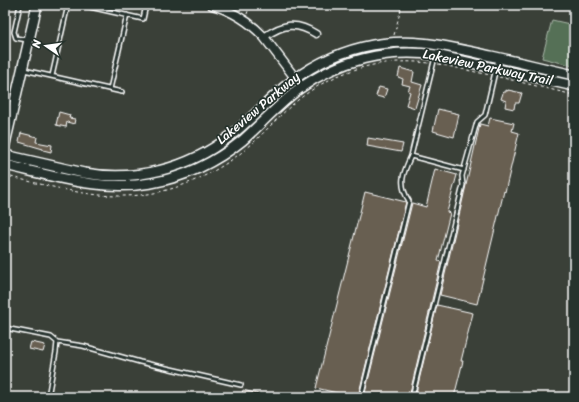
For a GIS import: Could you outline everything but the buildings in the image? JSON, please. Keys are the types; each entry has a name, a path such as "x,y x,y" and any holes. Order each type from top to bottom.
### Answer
{"main road":[{"path":"5,144 37,5"},
{"name":"Lakeview Parkway","path":"5,155 97,175 135,175 165,169 194,159 221,143 283,88 322,62 361,48 392,43 414,42 438,44 574,75"},
{"name":"Lakeview Parkway","path":"5,165 99,186 130,186 166,180 201,167 228,151 247,136 290,96 316,78 334,68 363,58 384,54 404,52 495,72 574,86"}],"street":[{"path":"212,5 246,20 264,37 302,87"},
{"path":"264,37 287,25 304,28 316,34"}],"lane":[{"path":"20,5 14,32 15,36 16,38 29,41"},
{"path":"52,76 68,5"},
{"path":"81,5 143,19 146,5"},
{"path":"110,89 127,15"},
{"path":"361,397 409,201 404,193 402,184 405,168 411,156 438,44"},
{"path":"412,397 462,186 462,176 477,122 485,115 499,58"},
{"path":"22,70 122,92"},
{"path":"411,156 464,170"},
{"path":"5,328 51,337 57,342 83,346 140,362 241,385"},
{"path":"48,397 57,342"}],"path":[{"path":"246,20 250,5"},
{"path":"392,43 402,5"},
{"name":"Lakeview Parkway Trail","path":"5,175 92,195 132,196 164,191 181,186 205,176 235,158 298,101 315,88 353,70 383,63 435,59 495,72 574,95"}],"green space":[{"path":"552,20 574,25 572,44 574,44 574,66 542,58"}]}
